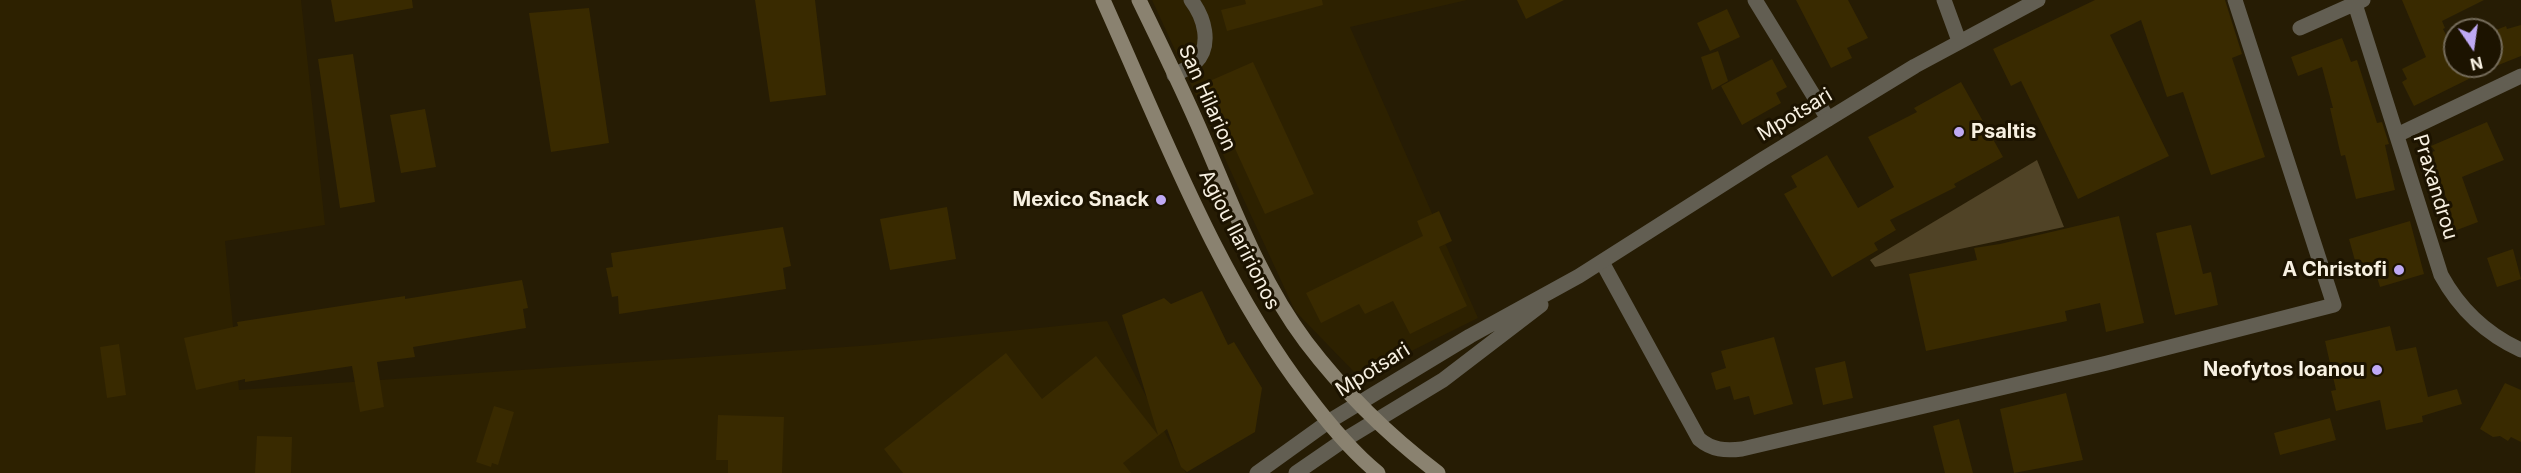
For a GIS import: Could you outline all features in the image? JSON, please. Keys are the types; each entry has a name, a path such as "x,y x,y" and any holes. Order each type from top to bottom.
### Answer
{"main road":[{"name":"Agiou Ilaririonos","path":"1102,0 1232,279 1258,326 1281,361 1328,422 1378,473"},
{"name":"San Hilarion","path":"1139,0 1235,213"},
{"name":"Agiou Ilaririonos","path":"1235,213 1260,266 1305,341 1358,404 1438,473"}],"street":[{"path":"1174,75 1196,62 1205,37 1202,16 1191,0"},
{"path":"1755,0 1828,119"},
{"path":"1944,0 1959,41"},
{"name":"Mpotsari","path":"1257,473 1328,422 1470,336 1579,276 1828,119 1959,41 2038,0"},
{"path":"1602,262 1699,439 1712,448 1727,450 1742,449 2107,363 2334,304 2235,0"},
{"path":"2300,28 2359,2"},
{"name":"Praxandrou","path":"2359,2 2436,262 2446,285 2472,317 2519,345"},
{"path":"2397,135 2521,76"},
{"name":"Mpotsari","path":"1296,473 1344,440 1443,380 1579,276"}],"shaded area":[{"path":"0,0 301,0 325,225 225,241 239,390 873,345 1107,321 1186,473 0,473"},
{"path":"1152,0 1467,0 1350,27 1478,318 1359,377 1295,311"},
{"path":"2037,160 2064,227 1875,267 1870,260"}],"building":[{"path":"331,0 412,0 413,8 335,22"},
{"path":"755,0 815,0 826,95 770,102"},
{"path":"1245,0 1322,0 1323,5 1227,31 1221,10 1246,4"},
{"path":"1517,0 1564,0 1526,19"},
{"path":"1796,0 1848,0 1868,38 1847,48 1852,58 1831,68"},
{"path":"2095,0 2225,0 2242,54 2232,58 2265,157 2211,175 2183,92 2167,97 2141,20 2110,35 2169,156 2078,199 2021,81 2011,86 1993,49"},
{"path":"2402,0 2484,0 2448,18 2443,18 2442,21 2443,78 2471,78 2414,106 2402,82 2407,79 2402,69 2426,57"},
{"path":"589,8 609,143 551,152 529,13"},
{"path":"1727,9 1740,37 1710,51 1697,23"},
{"path":"2521,25 2521,56 2503,63 2503,27 2506,26 2507,29"},
{"path":"2342,38 2351,62 2357,60 2377,123 2382,122 2389,144 2385,145 2395,190 2356,199 2345,155 2341,156 2330,108 2333,108 2322,67 2298,76 2291,57"},
{"path":"1718,51 1728,81 1712,90 1701,57"},
{"path":"353,54 375,202 340,208 318,59"},
{"path":"1772,59 1787,87 1776,93 1781,103 1742,125 1721,86"},
{"path":"1253,62 1314,194 1265,214 1205,83"},
{"path":"1961,82 2003,157 1954,184 1956,187 1890,220 1896,230 1874,243 1878,250 1832,277 1784,194 1797,187 1791,176 1827,155 1858,208 1894,187 1868,137 1917,112 1914,108"},
{"path":"425,109 436,167 401,173 390,115"},
{"path":"2487,122 2504,160 2462,177 2478,222 2449,233 2441,211 2450,208 2429,153 2435,151 2431,146"},
{"path":"947,207 956,259 890,270 880,219"},
{"path":"1439,211 1452,241 1439,247 1467,306 1410,334 1393,301 1365,314 1359,304 1321,323 1306,293 1423,236 1417,221"},
{"path":"2119,216 2144,323 2106,332 2100,303 2065,311 2067,321 1926,351 1909,274 1977,260 1974,248"},
{"path":"2410,221 2424,274 2380,287 2373,264 2357,268 2349,239"},
{"path":"2191,225 2203,274 2211,272 2218,305 2175,315 2156,233"},
{"path":"783,227 791,266 783,268 786,289 619,314 618,296 612,297 606,268 613,267 611,253"},
{"path":"2513,249 2521,279 2497,287 2487,258"},
{"path":"522,280 528,308 523,309 526,328 413,347 415,357 377,362 384,407 360,412 352,366 245,382 245,379 196,390 184,338 238,326 237,322"},
{"path":"1202,291 1228,345 1234,342 1262,388 1255,432 1187,472 1181,467 1167,429 1123,463 1131,473 903,473 884,449 1006,353 1042,399 1096,356 1158,435 1122,315 1164,298 1171,304"},
{"name":"Neofytos Ioanou","path":"2390,326 2396,351 2416,347 2428,397 2457,389 2462,404 2422,416 2423,422 2386,430 2380,400 2336,411 2331,391 2336,390 2325,341"},
{"path":"1774,337 1793,404 1754,415 1749,396 1734,400 1730,386 1716,390 1711,373 1726,368 1721,351"},
{"path":"119,344 126,395 107,398 100,347"},
{"path":"1845,361 1853,398 1823,405 1815,368"},
{"path":"2505,383 2521,390 2521,442 2511,437 2508,441 2500,436 2493,437 2480,429"},
{"path":"2066,393 2083,460 2014,473 2000,409"},
{"path":"494,406 514,412 498,465 492,463 491,467 476,462"},
{"path":"718,415 784,417 782,473 728,473 728,460 716,460"},
{"path":"2330,418 2336,440 2280,455 2274,433"},
{"path":"1959,419 1973,473 1945,473 1933,426"},
{"path":"257,436 292,437 291,473 255,473"}],"place":[{"name":"Psaltis","path":"1959,132"},
{"name":"Mexico Snack","path":"1161,200"},
{"name":"A Christofi","path":"2399,270"},
{"name":"Neofytos Ioanou","path":"2377,370"}]}
